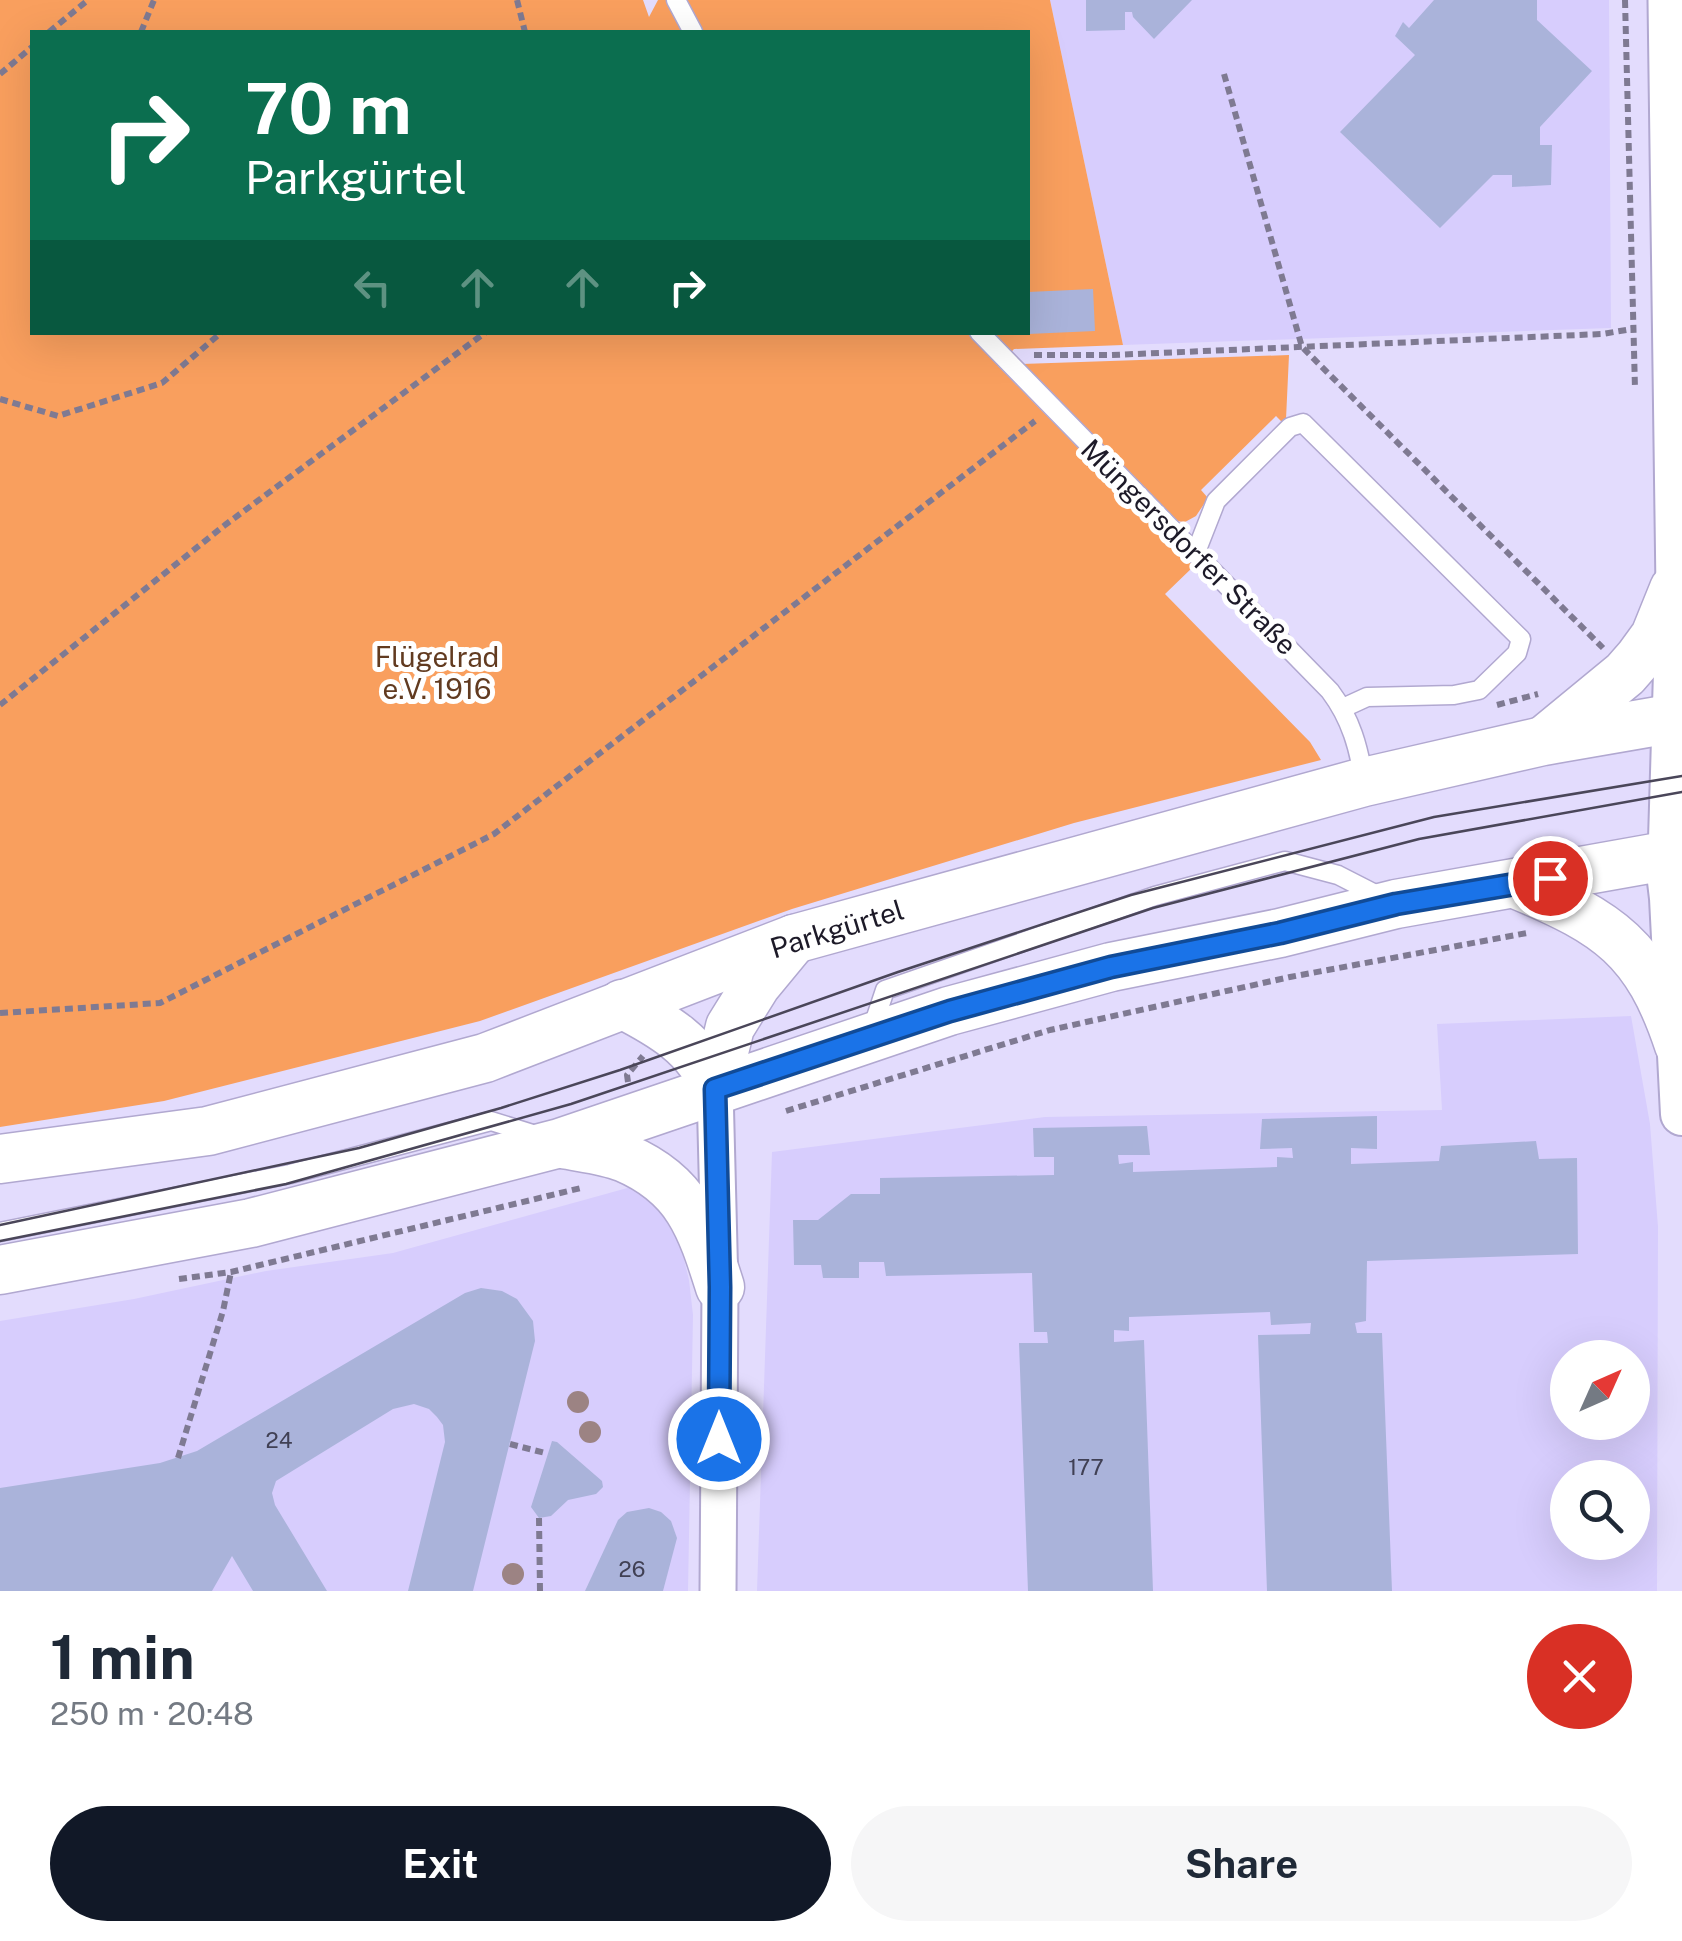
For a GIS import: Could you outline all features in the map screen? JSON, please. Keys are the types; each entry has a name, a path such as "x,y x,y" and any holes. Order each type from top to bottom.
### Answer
{"main road":[{"path":"1543,741 1639,658 1678,592"},
{"name":"Parkgürtel","path":"0,1159 208,1131 485,1058 794,939 1364,782 1543,741 1675,718"},
{"path":"0,1270 251,1223 560,1143 950,1011 1111,967 1280,933 1396,904 1674,854"},
{"path":"1518,885 1596,920 1626,948 1650,974 1681,1039"},
{"path":"715,1089 730,1027 756,985 794,939"},
{"path":"622,1004 650,1018 685,1044 702,1060 715,1089"},
{"path":"560,1143 623,1158 686,1200 705,1240 720,1287"}],"street":[{"path":"1666,0 1675,306 1678,592 1674,854 1682,1114"},
{"path":"715,1089 720,1287 718,1591"}],"lane":[{"path":"676,0 692,30"},
{"name":"Müngersdorfer Straße","path":"981,335 1196,552 1343,708 1358,746 1364,782"},
{"path":"1196,552 1216,501 1290,428 1302,423 1521,640 1518,652 1479,690 1454,695 1367,697 1343,708"},
{"path":"868,1039 885,990 1155,896 1285,861 1338,876 1396,904"},
{"path":"0,1232 290,1174 492,1121 560,1143"}],"path":[{"path":"51,30 88,0"},
{"path":"141,30 154,0"},
{"path":"517,0 524,30"},
{"path":"1624,0 1631,282"},
{"path":"0,74 30,48"},
{"path":"1224,74 1302,347 1615,660"},
{"path":"1010,364 1021,355 1602,334 1632,328"},
{"path":"0,399 58,416 162,383 218,335"},
{"path":"0,705 225,524 482,335"},
{"path":"0,1012 160,1003 494,834 1052,408"},
{"path":"771,1116 1050,1030 1290,977 1542,930"},
{"path":"175,1280 231,1272 592,1186"},
{"path":"178,1458 231,1272"},
{"path":"510,1444 545,1453"},
{"path":"539,1518 540,1591"}],"shaded area":[{"path":"1050,0 1609,0 1611,328 1123,345"},
{"path":"1631,1016 1650,1124 1658,1227 1657,1591 757,1591 772,1152 1045,1117 1442,1110 1437,1024"},
{"path":"631,1187 666,1215 681,1247 689,1280 693,1315 688,1591 0,1591 0,1321 134,1299 266,1271 393,1253"}],"green space":[{"name":"Flügelrad e.V. 1916","path":"0,0 643,0 649,17 658,0 1050,0 1123,345 1014,349 998,366 1194,566 1165,594 1310,742 1321,760 1074,823 792,909 480,1021 164,1101 0,1127"},
{"path":"1289,355 1286,419 1282,422 1276,416 1201,490 1208,498 1196,516 1185,522 1176,521 1162,509 1022,364"}],"building":[{"path":"1086,0 1192,0 1154,39 1132,12 1125,12 1125,30 1086,31"},
{"path":"1434,0 1537,0 1537,20 1592,71 1540,127 1540,145 1552,145 1551,185 1512,187 1512,175 1493,175 1440,228 1340,132 1415,55 1395,36 1403,22 1409,28"},
{"path":"1093,289 1095,331 1030,334 1030,292"},
{"path":"1377,1116 1377,1149 1351,1148 1351,1164 1439,1161 1441,1146 1536,1141 1539,1159 1577,1158 1578,1254 1367,1261 1366,1321 1355,1323 1357,1333 1382,1333 1392,1591 1267,1591 1258,1335 1310,1334 1311,1323 1271,1325 1270,1312 1129,1317 1129,1331 1114,1330 1114,1342 1144,1340 1153,1591 1028,1591 1019,1343 1048,1343 1047,1332 1034,1332 1032,1273 886,1276 884,1262 859,1262 859,1278 823,1278 821,1265 794,1265 793,1220 818,1220 851,1194 880,1194 880,1178 1054,1175 1054,1157 1034,1157 1033,1128 1147,1126 1150,1155 1118,1155 1119,1164 1133,1162 1133,1172 1277,1167 1277,1157 1293,1158 1292,1148 1260,1149 1262,1119"},
{"path":"481,1288 502,1291 517,1299 533,1321 535,1341 473,1591 408,1591 445,1442 443,1425 437,1417 429,1409 414,1404 393,1409 276,1481 272,1493 275,1505 327,1591 253,1591 232,1556 212,1591 0,1591 0,1488 160,1463 197,1451 465,1293"},
{"path":"552,1441 602,1481 603,1487 596,1494 568,1500 551,1516 539,1518 531,1507"},
{"path":"649,1508 671,1521 677,1538 663,1591 585,1591 618,1520 627,1512"}],"tram line":[{"path":"0,1225 359,1148 501,1108 1131,895 1434,817 1682,776"},
{"path":"0,1241 286,1184 571,1104 1153,908 1419,839 1682,792"}],"route":[{"path":"719,1439 715,1089 950,1011 1111,967 1280,933 1396,904 1550,878"}]}
